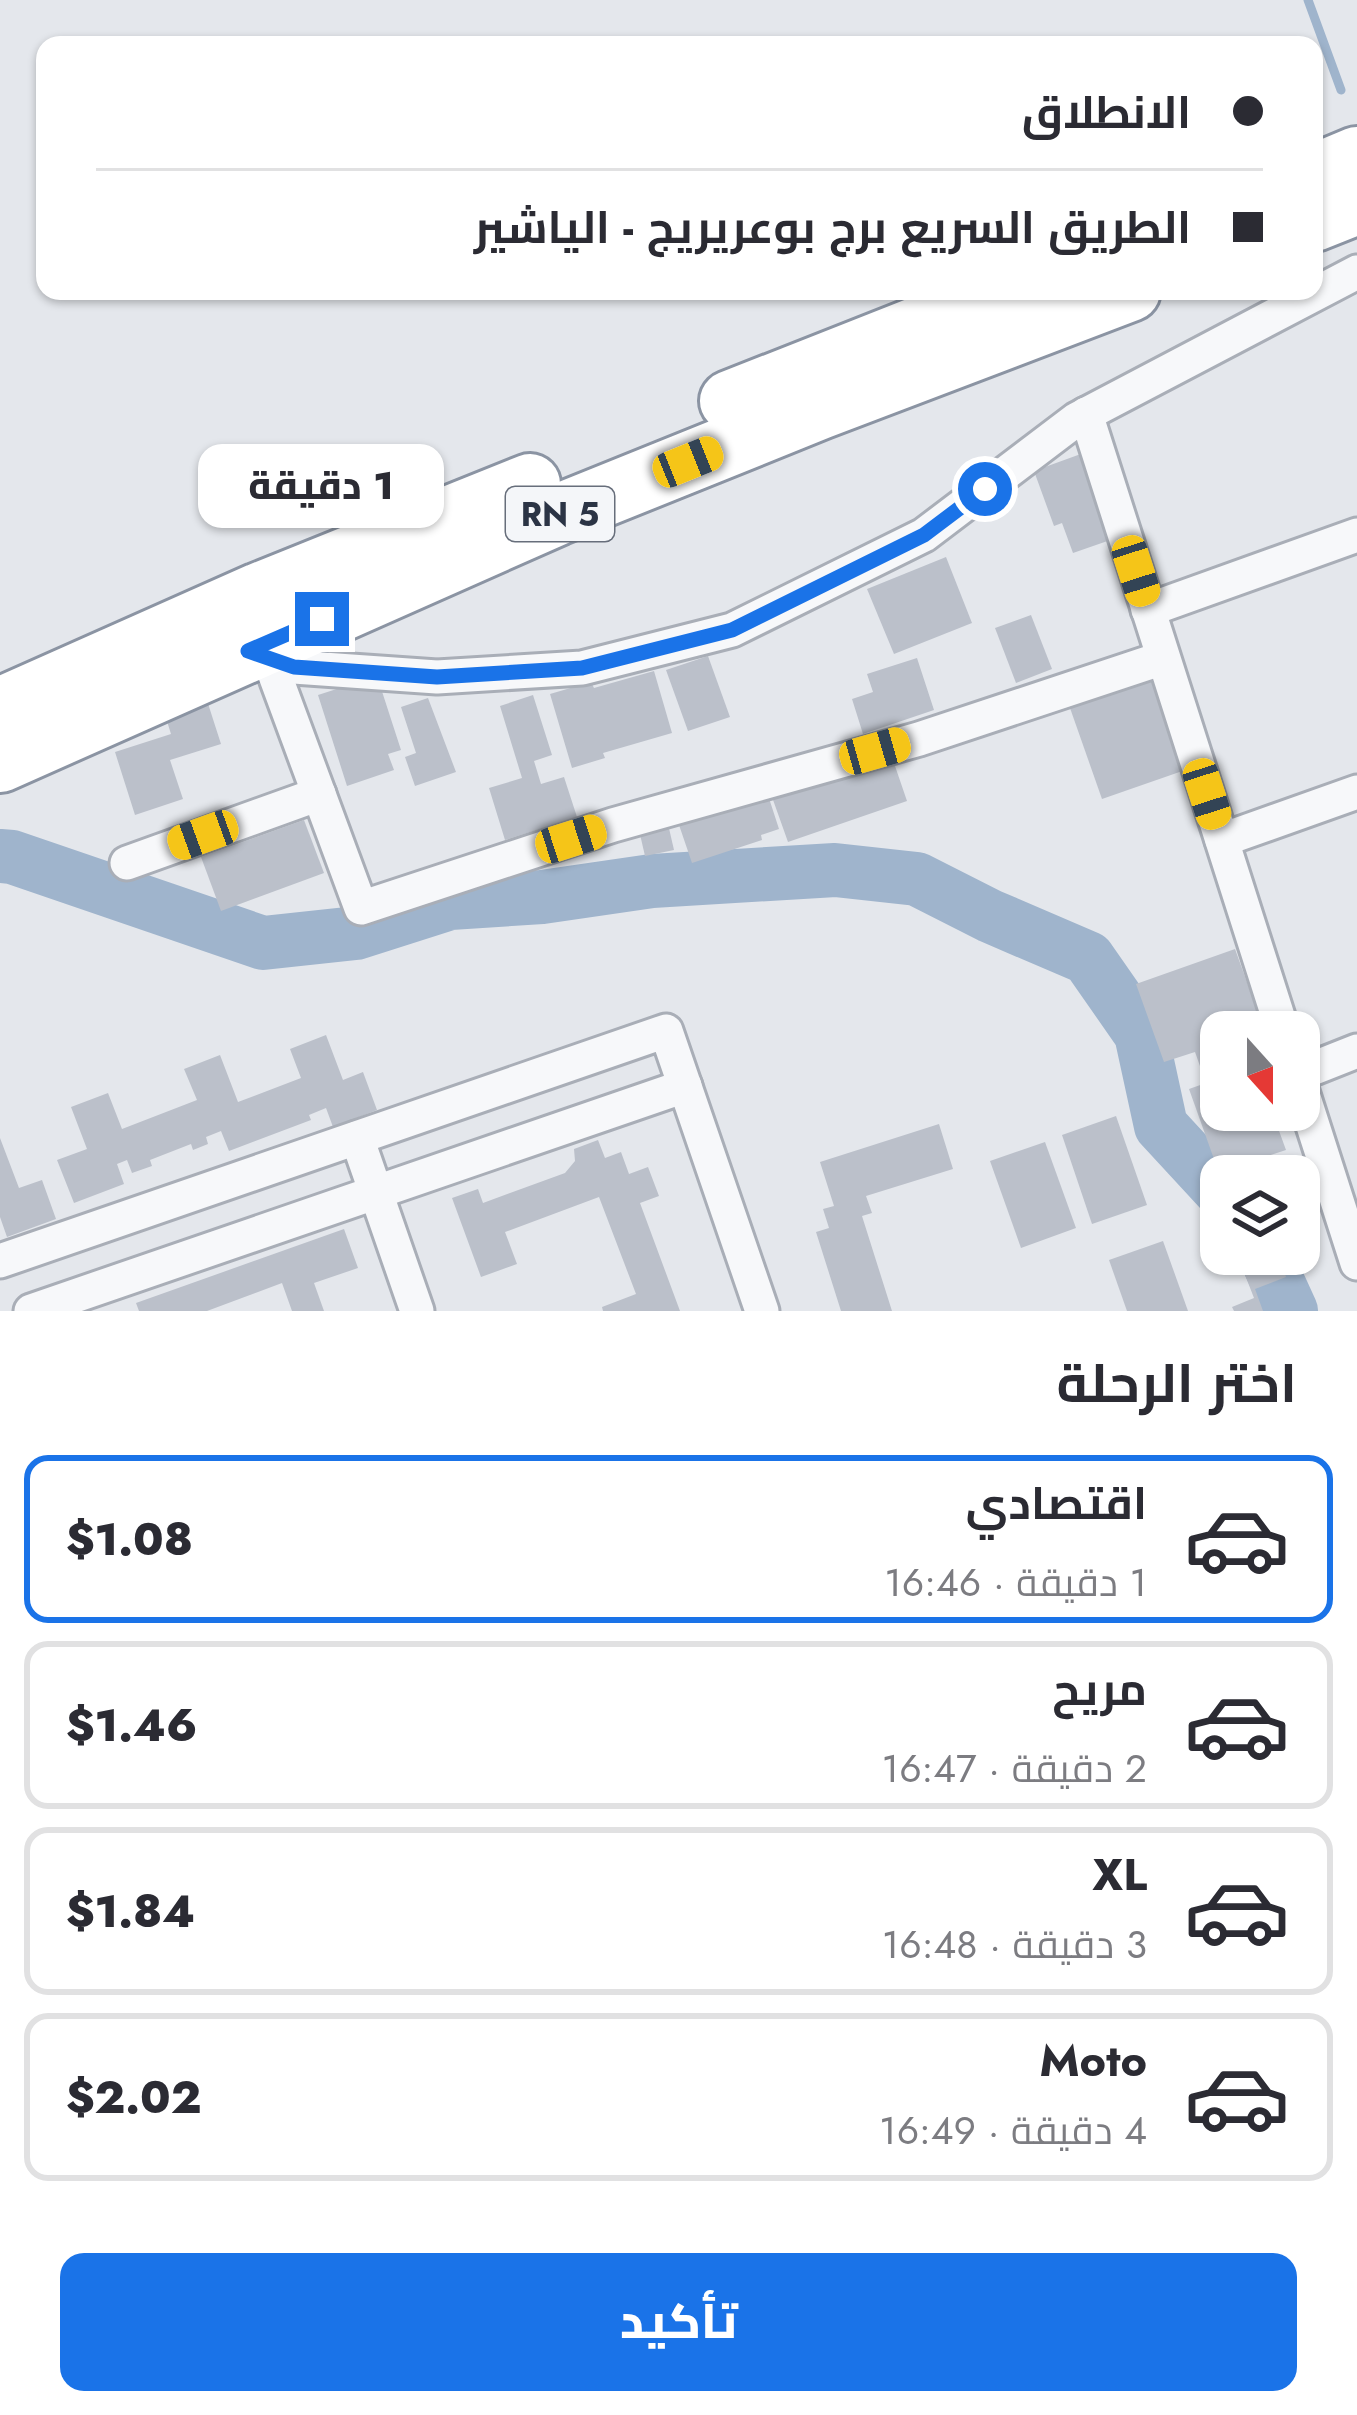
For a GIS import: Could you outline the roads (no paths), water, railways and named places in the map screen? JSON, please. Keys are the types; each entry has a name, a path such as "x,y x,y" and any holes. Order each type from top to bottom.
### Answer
{"highway":[{"path":"1334,215 1357,157"},
{"name":"RN 5","path":"0,708 260,593 985,300"},
{"name":"RN 5","path":"0,761 259,655 578,506 1106,300"}],"street":[{"path":"1323,290 1357,272"},
{"path":"259,655 294,667 458,676 582,668 732,630 924,535 1086,414 1304,300"},
{"path":"1086,414 1276,1011"},
{"path":"1148,610 1357,536"},
{"path":"259,655 319,794 361,908 613,825 919,739 1163,658"},
{"path":"1222,840 1357,792"},
{"path":"127,863 319,794"},
{"path":"0,1261 666,1031 762,1311"},
{"path":"1320,1068 1357,1051"},
{"path":"32,1311 93,1301 376,1192 685,1086"},
{"path":"1316,1131 1357,1263"},
{"path":"357,1138 417,1311"},
{"path":"71,1236 93,1301"}],"waterway":[{"path":"1308,0 1321,36"},
{"path":"1323,41 1341,90"},
{"path":"0,856 263,943 356,933 450,903 542,897 652,881 835,870 917,879 1088,958 1141,1034 1161,1126 1200,1168"},
{"path":"1275,1275 1291,1311"}]}
